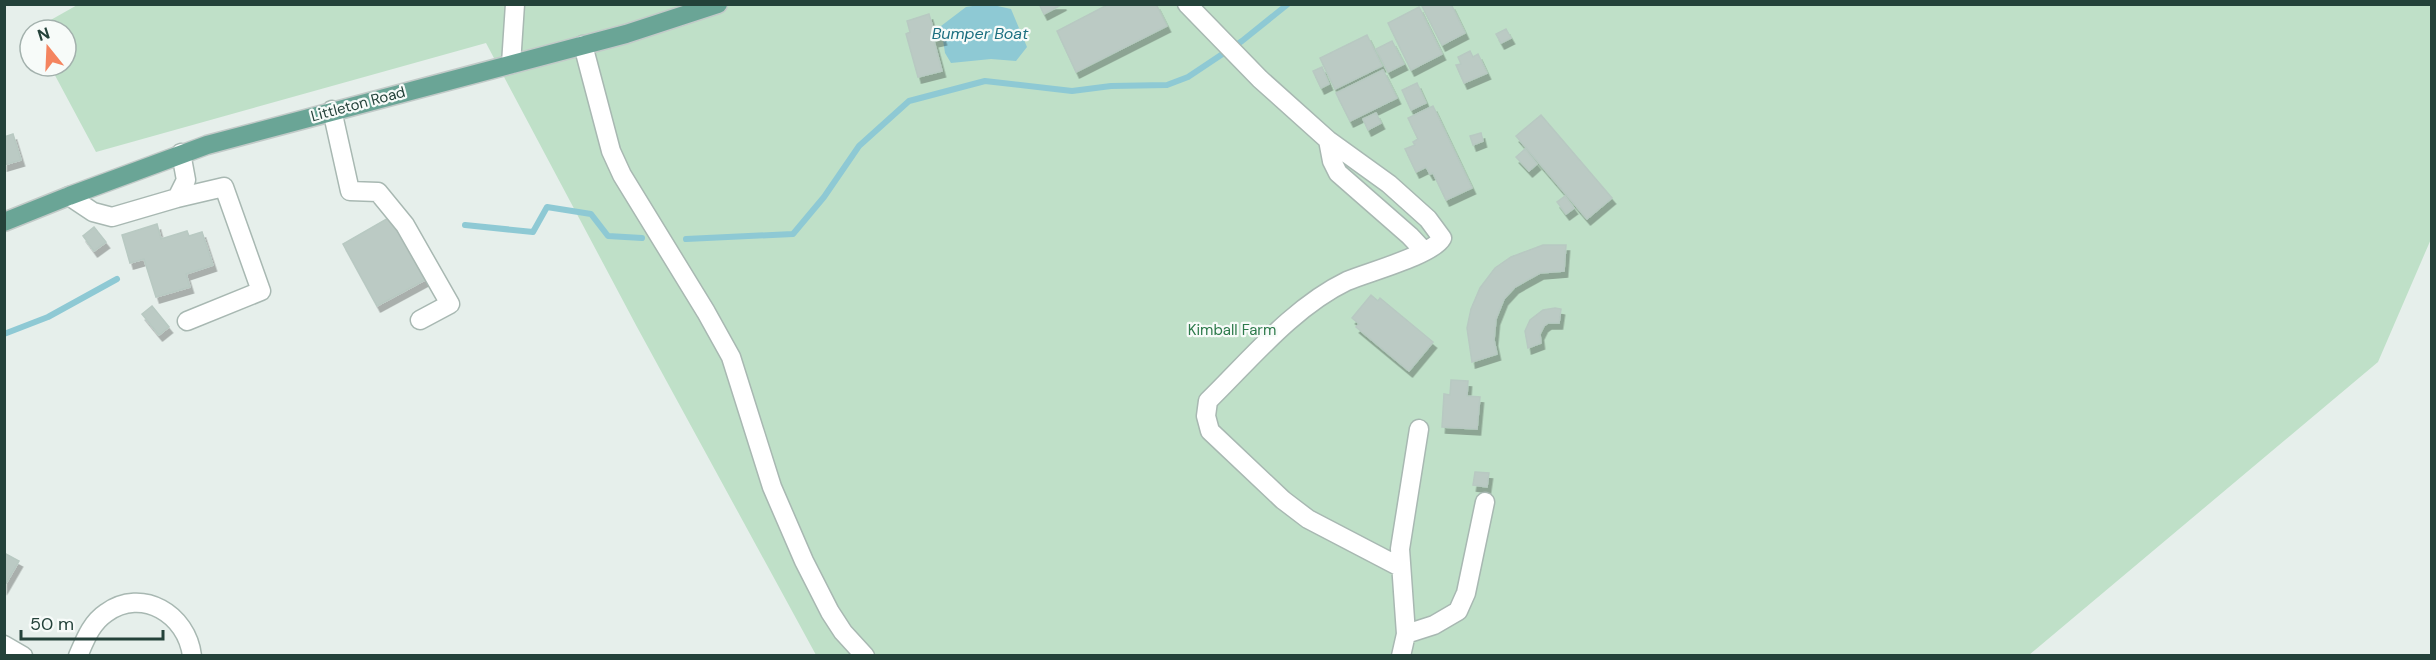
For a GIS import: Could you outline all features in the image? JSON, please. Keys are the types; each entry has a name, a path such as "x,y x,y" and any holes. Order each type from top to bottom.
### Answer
{"main road":[{"name":"Littleton Road","path":"4,222 181,153 332,110 583,45 693,14 718,4"}],"street":[{"path":"511,64 515,4"},
{"path":"1191,10 1260,79 1328,140 1389,184 1428,219 1442,238 1439,244 1362,275 1313,301 1250,359 1208,402 1206,408 1210,431 1283,500 1308,519 1400,567"},
{"path":"583,45 611,151 622,175 706,312 730,357 772,487 804,561 830,612 843,632 865,656"},
{"path":"332,110 350,191 378,192 405,225 450,304 420,320"},
{"path":"1328,140 1332,161 1338,173 1424,251"},
{"path":"177,198 186,180 181,153"},
{"path":"69,196 93,212 112,218 177,198 224,187 261,291 187,321"},
{"path":"1401,656 1406,634 1400,567 1402,532 1419,429"},
{"path":"1406,634 1434,625 1458,611 1466,593 1485,502"},
{"path":"78,656 99,618 114,608 140,603 166,611 179,623 188,638 192,656"},
{"path":"4,645 23,656"}],"green space":[{"name":"Kimball Farm","path":"79,4 2431,5 2431,239 2378,362 2029,655 816,655 637,327 486,43 96,152 56,78 78,78 78,18 54,18"}],"water":[{"name":"Bumper Boat","path":"979,5 1011,9 1027,47 1016,61 991,59 951,63 945,53 941,26 966,7"}],"building":[{"path":"1039,4 1063,4 1044,14"},
{"path":"1109,4 1156,4 1167,26 1076,72 1057,31"},
{"path":"1451,4 1465,33 1442,45 1422,6"},
{"path":"1419,7 1442,54 1411,70 1388,23"},
{"path":"929,14 933,28 939,27 943,39 934,41 942,71 918,77 906,34 910,32 907,21"},
{"path":"1506,29 1511,38 1501,43 1496,34"},
{"path":"1367,35 1382,66 1335,89 1320,58"},
{"path":"1392,41 1404,64 1388,72 1376,49"},
{"path":"1470,51 1473,57 1478,54 1487,73 1464,83 1456,65 1461,64 1458,57"},
{"path":"1322,67 1329,84 1321,88 1313,71"},
{"path":"1383,70 1397,98 1350,121 1336,93"},
{"path":"1417,83 1426,103 1411,110 1402,90"},
{"path":"1433,106 1472,188 1446,200 1433,173 1430,174 1426,167 1416,172 1405,149 1415,145 1413,142 1418,139 1408,118"},
{"path":"1376,113 1381,123 1368,130 1363,119"},
{"path":"1541,115 1612,198 1587,219 1516,136"},
{"path":"1481,133 1483,141 1473,145 1470,136"},
{"path":"13,134 21,160 4,165 4,137"},
{"path":"1525,149 1537,164 1529,171 1516,157"},
{"path":"1565,196 1574,208 1566,214 1557,202"},
{"path":"390,217 425,280 377,306 343,244"},
{"path":"157,224 161,239 187,231 189,236 202,232 213,265 186,274 190,287 156,297 144,259 130,263 122,235"},
{"path":"94,227 106,242 94,251 83,236"},
{"path":"1543,245 1566,245 1564,271 1540,273 1515,287 1504,299 1496,319 1494,340 1497,354 1472,362 1467,328 1471,309 1480,288 1495,268 1511,257"},
{"path":"1371,295 1378,301 1380,298 1433,342 1409,371 1356,327 1359,324 1352,318"},
{"path":"152,306 169,327 159,335 142,314"},
{"path":"1561,309 1559,323 1548,323 1544,326 1540,334 1541,343 1528,348 1525,331 1530,320 1543,310"},
{"path":"1451,380 1468,381 1467,396 1480,397 1477,429 1442,427 1444,394 1450,395"},
{"path":"1475,472 1489,473 1487,487 1473,485"},
{"path":"4,553 19,561 4,587"}],"waterway":[{"path":"686,239 793,234 824,197 859,146 909,101 985,81 1072,91 1111,86 1167,85 1188,77 1242,41 1288,4"},
{"path":"465,225 533,232 547,207 591,214 608,236 642,238"},
{"path":"4,334 48,317 117,279"}]}
